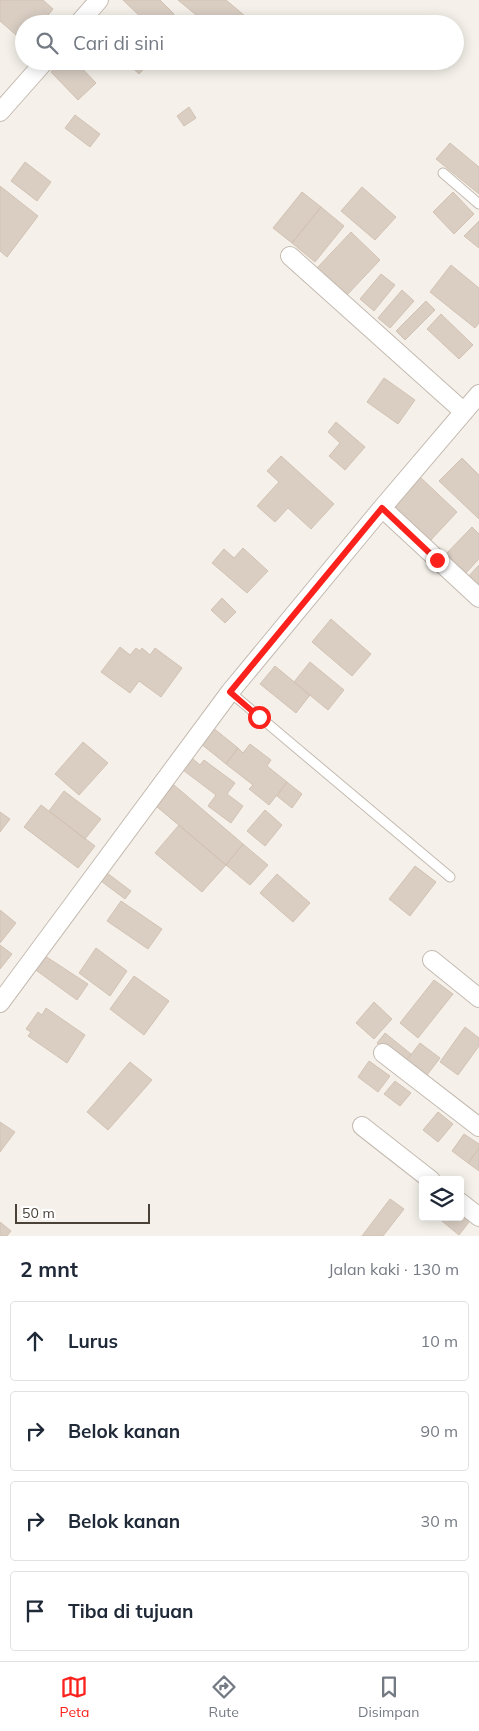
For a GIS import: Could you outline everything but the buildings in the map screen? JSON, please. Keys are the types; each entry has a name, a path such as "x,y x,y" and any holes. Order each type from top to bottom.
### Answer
{"street":[{"path":"86,15 99,0"},
{"path":"0,112 37,70"},
{"path":"290,256 464,412"},
{"path":"0,1003 230,692 479,394"},
{"path":"382,508 479,598"},
{"path":"432,960 479,998"},
{"path":"383,1053 479,1127"},
{"path":"362,1126 426,1176"},
{"path":"464,1205 479,1217"}],"lane":[{"path":"443,174 479,204"},
{"path":"230,692 450,877"}],"route":[{"path":"259,717 230,692 382,508 437,560"}]}
